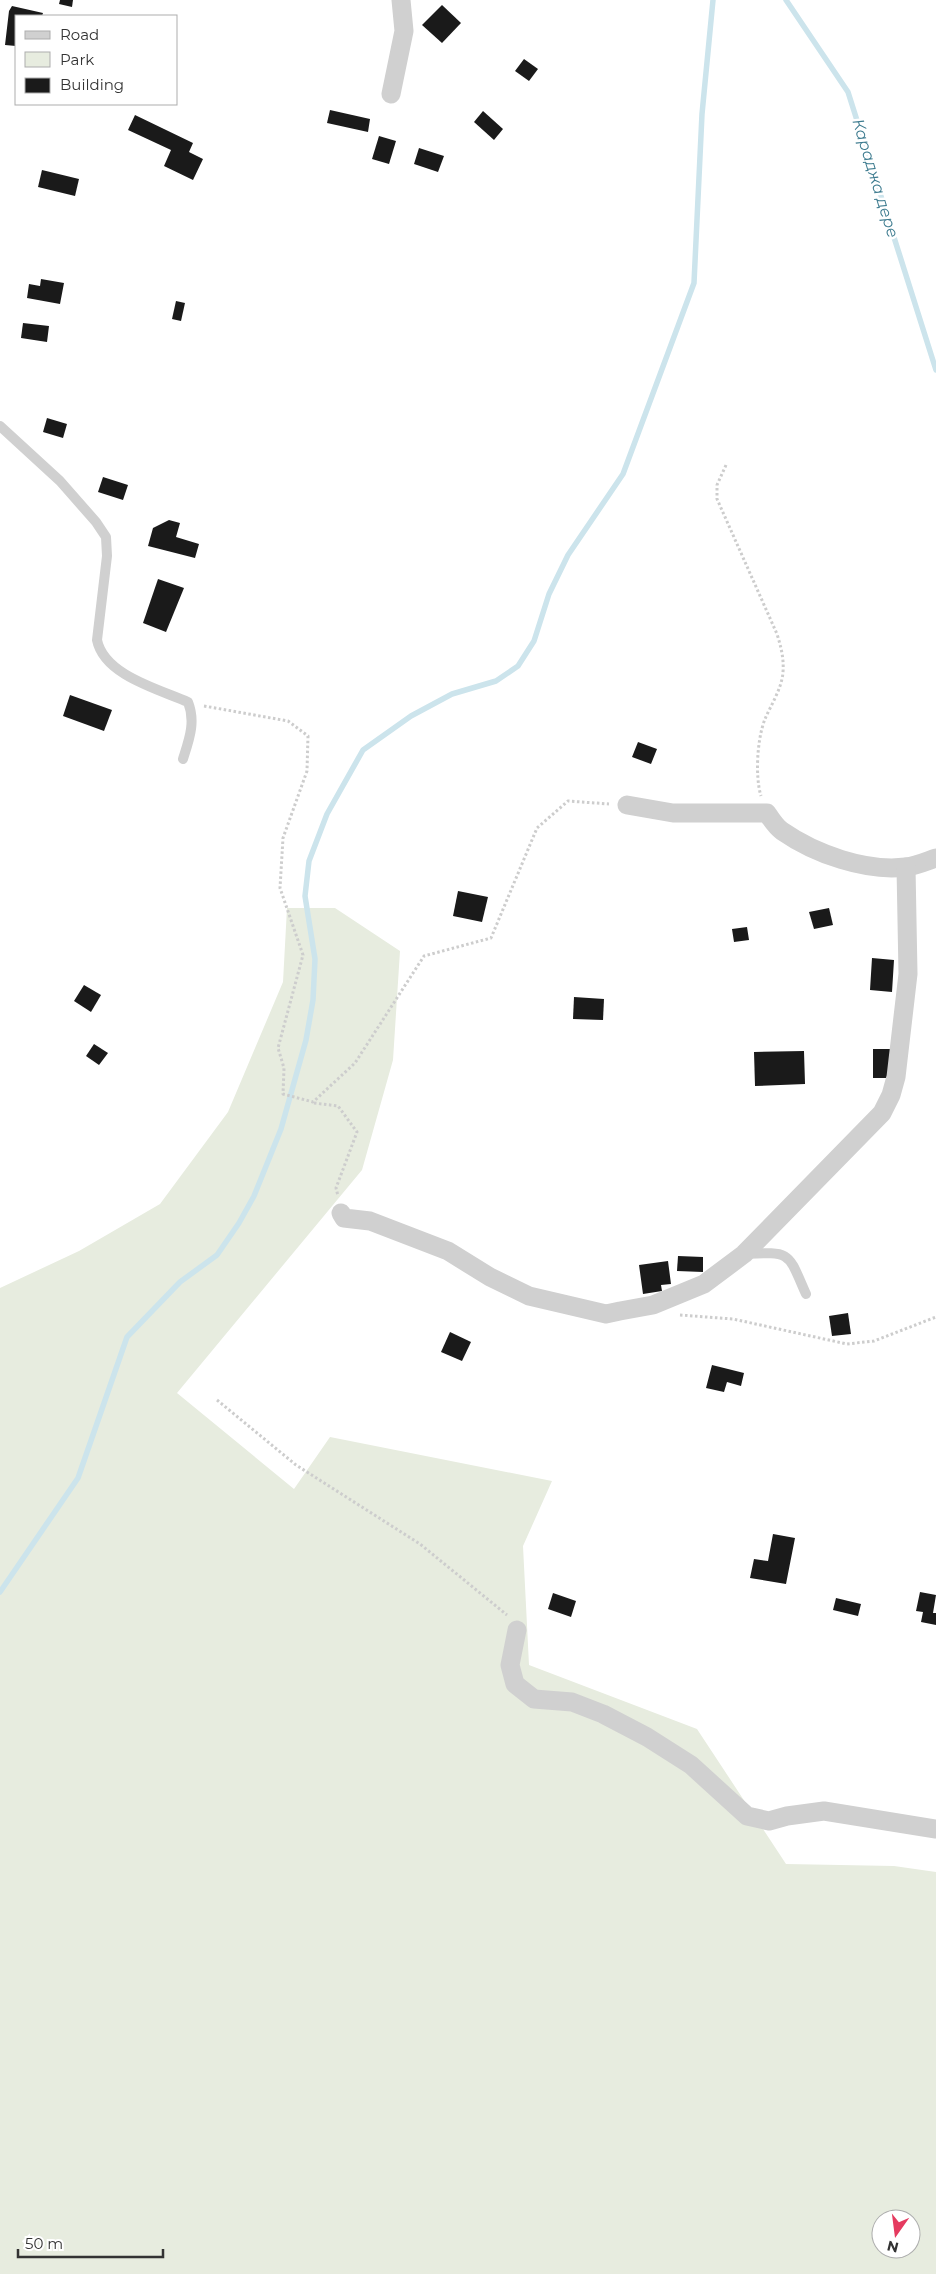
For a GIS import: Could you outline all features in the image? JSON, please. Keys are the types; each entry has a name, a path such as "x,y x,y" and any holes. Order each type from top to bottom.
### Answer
{"street":[{"path":"391,94 404,31 401,0"},
{"path":"627,805 673,813 767,814 780,830 832,856 865,865 906,867 936,858"},
{"path":"342,1213 344,1218 370,1221 448,1251 490,1277 529,1296 606,1314 653,1305 704,1284 744,1254 882,1113 891,1095 896,1077 908,974 906,867"},
{"path":"517,1630 510,1665 515,1684 534,1699 572,1702 603,1714 647,1737 691,1765 747,1816 769,1821 787,1816 824,1811 936,1829"}],"lane":[{"path":"0,426 60,481 96,522 106,537 107,556 97,640 99,649 107,662 124,674 188,702 192,714 192,723 183,759"},
{"path":"744,1254 779,1252 791,1260 806,1294"}],"path":[{"path":"726,465 717,485 717,499 777,634 784,655 783,674 764,722 758,755 758,785 767,814"},
{"path":"188,702 288,721 308,736 307,771 283,838 280,888 303,954 278,1048 284,1068 283,1094 338,1106 357,1132 336,1188 342,1213"},
{"path":"313,1102 355,1063 424,956 491,938 538,828 568,801 627,805"},
{"path":"676,1315 733,1319 846,1344 874,1341 936,1317"},
{"path":"216,1400 296,1465 420,1544 504,1612 517,1630"}],"green space":[{"path":"287,908 335,908 400,951 393,1060 362,1170 177,1393 294,1489 330,1437 552,1481 523,1546 529,1665 697,1729 786,1864 894,1866 936,1872 936,2274 0,2274 0,1288 79,1251 160,1204 228,1112 283,982"}],"building":[{"path":"60,0 73,0 72,7 59,4"},
{"path":"442,5 461,23 442,43 422,25"},
{"path":"12,6 43,13 42,15 15,15 15,46 5,45 9,11"},
{"path":"524,59 538,69 529,81 515,71"},
{"path":"330,110 370,119 368,132 327,123"},
{"path":"483,111 503,129 494,140 474,122"},
{"path":"135,115 193,143 189,152 203,159 193,180 164,166 171,150 128,130"},
{"path":"379,136 396,141 389,164 372,159"},
{"path":"419,148 444,156 438,172 414,164"},
{"path":"42,170 79,179 75,196 38,187"},
{"path":"41,279 64,283 60,304 27,298 29,284 40,286"},
{"path":"176,301 185,303 181,321 172,319"},
{"path":"23,323 49,326 47,342 21,338"},
{"path":"47,418 67,424 63,438 43,432"},
{"path":"103,477 128,485 123,500 98,492"},
{"path":"169,520 180,523 176,537 199,544 195,558 148,546 153,528"},
{"path":"158,579 184,588 166,632 143,623"},
{"path":"70,695 112,710 104,731 63,716"},
{"path":"638,742 657,749 651,764 632,757"},
{"path":"458,891 488,897 482,922 453,916"},
{"path":"829,908 833,925 814,929 809,912"},
{"path":"747,927 749,940 734,942 732,929"},
{"path":"872,958 894,960 892,992 870,990"},
{"path":"84,985 101,995 91,1012 74,1001"},
{"path":"574,997 604,999 603,1020 573,1019"},
{"path":"94,1044 108,1053 99,1065 86,1056"},
{"path":"873,1049 894,1049 894,1078 873,1078"},
{"path":"804,1051 805,1084 755,1086 754,1052"},
{"path":"678,1256 703,1257 703,1272 677,1271"},
{"path":"668,1261 671,1284 661,1285 662,1291 643,1294 639,1265"},
{"path":"848,1313 851,1334 832,1336 829,1316"},
{"path":"450,1332 471,1342 462,1361 441,1352"},
{"path":"712,1365 744,1373 741,1386 727,1382 724,1392 706,1388"},
{"path":"773,1534 795,1538 786,1584 750,1578 754,1559 768,1561"},
{"path":"920,1592 936,1595 933,1613 936,1613 936,1625 921,1622 923,1612 916,1611"},
{"path":"553,1593 576,1601 571,1617 548,1609"},
{"path":"836,1598 861,1604 858,1616 833,1610"}],"waterway":[{"path":"0,1592 78,1478 127,1337 180,1282 217,1255 239,1223 254,1196 281,1129 306,1040 313,1000 315,959 305,896 309,861 327,814 363,750 411,716 452,694 496,681 518,666 534,641 549,594 568,555 623,474 694,283 702,114 713,0"},
{"name":"Караджа дере","path":"786,0 848,92 936,370"}]}
